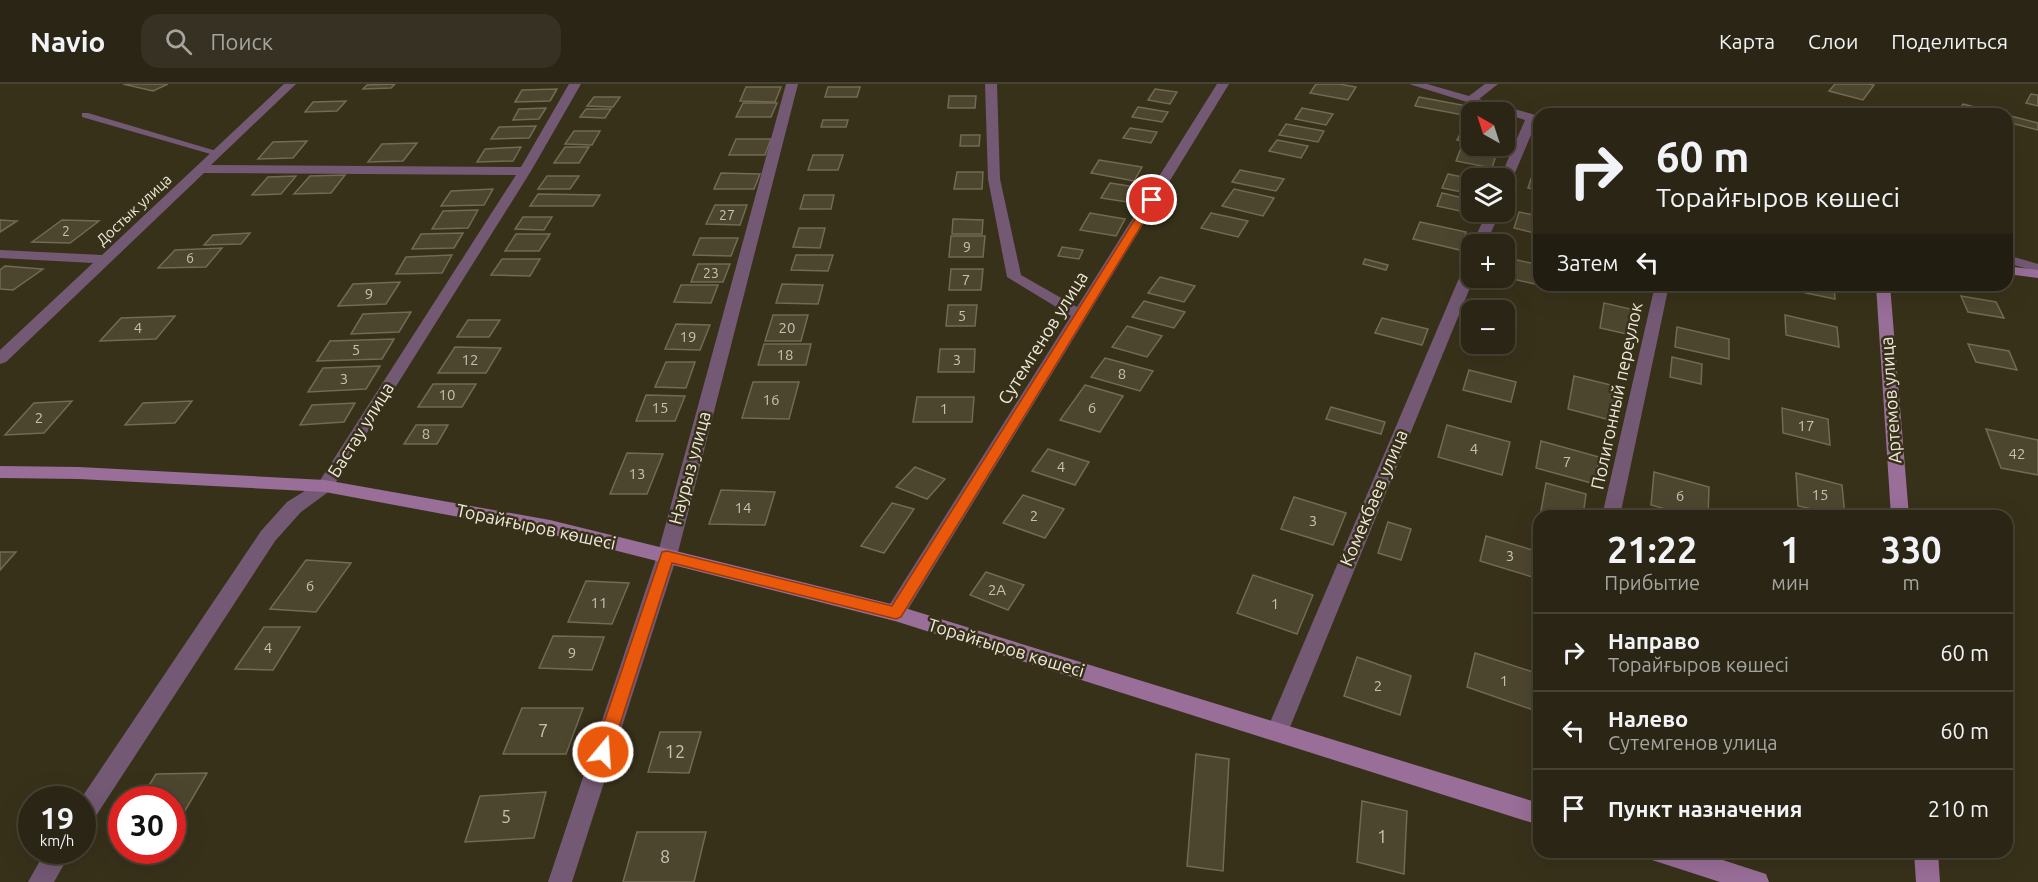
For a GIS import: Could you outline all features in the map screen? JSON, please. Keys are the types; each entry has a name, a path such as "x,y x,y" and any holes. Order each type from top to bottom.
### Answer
{"street":[{"name":"Достык улица","path":"0,359 290,84"},
{"name":"Бастау улица","path":"96,796 268,536 294,507 325,486 525,171 575,84"},
{"name":"Наурыз улица","path":"560,882 667,556 792,84"},
{"path":"991,84 994,179 1014,277 1080,315"},
{"name":"Сутемгенов улица","path":"896,613 1223,84"},
{"path":"1415,84 1533,118"},
{"path":"1471,99 1492,84"},
{"path":"1512,168 1533,125"},
{"path":"201,169 525,171"},
{"path":"0,254 106,259"},
{"path":"2013,261 2038,268"},
{"path":"2013,271 2038,274"},
{"name":"Комекбаев улица","path":"1276,732 1462,288"},
{"name":"Полигонный переулок","path":"1612,510 1661,291"},
{"name":"Артемов улица","path":"1883,291 1900,510"},
{"name":"Торайғыров көшесі","path":"0,472 79,473 325,486 550,527 896,613 1533,812"},
{"path":"1680,858 1757,882"},
{"path":"1926,858 1928,882"},
{"path":"40,882 51,864"}],"lane":[{"path":"85,115 218,153"}],"building":[{"path":"123,84 168,84 153,91"},
{"path":"395,84 391,88 363,89 367,85"},
{"path":"1316,84 1356,87 1348,100 1310,93"},
{"path":"1835,84 1874,85 1863,100 1829,91"},
{"path":"746,87 781,87 775,102 740,101"},
{"path":"828,87 860,87 857,97 825,97"},
{"path":"557,89 550,101 515,102 522,90"},
{"path":"1155,89 1177,92 1170,104 1148,100"},
{"path":"2031,94 2038,95 2038,106 2026,103"},
{"path":"949,96 976,96 975,108 948,108"},
{"path":"594,97 620,97 613,107 587,106"},
{"path":"1419,97 1461,105 1461,115 1415,106"},
{"path":"346,101 337,111 305,112 313,102"},
{"path":"743,103 777,103 771,117 736,117"},
{"path":"1963,104 1979,108 1960,108"},
{"path":"1138,107 1168,112 1162,122 1132,117"},
{"path":"546,108 539,119 513,120 519,109"},
{"path":"1302,108 1333,114 1326,125 1295,119"},
{"path":"586,109 611,109 605,118 580,117"},
{"path":"2013,117 2038,123 2038,130 2013,124"},
{"path":"823,120 848,120 846,127 821,127"},
{"path":"1286,124 1324,131 1318,142 1279,135"},
{"path":"536,126 529,138 491,139 499,127"},
{"path":"1130,128 1157,132 1151,143 1123,138"},
{"path":"574,131 600,131 592,145 565,144"},
{"path":"961,135 980,135 979,146 960,146"},
{"path":"736,139 771,139 765,155 729,155"},
{"path":"1277,140 1308,146 1301,158 1269,151"},
{"path":"307,141 293,158 258,159 273,142"},
{"path":"417,143 403,161 368,162 382,144"},
{"path":"521,147 513,161 477,162 485,149"},
{"path":"565,147 589,147 579,163 554,163"},
{"path":"1461,148 1461,156 1496,156 1492,168 1456,161"},
{"path":"813,155 843,155 838,170 808,170"},
{"path":"1099,160 1142,167 1134,181 1091,173"},
{"path":"1240,170 1284,179 1276,191 1232,182"},
{"path":"957,172 983,172 982,189 954,189"},
{"path":"721,173 760,174 754,189 714,189"},
{"path":"1448,174 1461,177 1461,192 1442,188"},
{"path":"345,175 331,193 294,194 310,176"},
{"path":"296,176 281,194 252,195 268,177"},
{"path":"547,176 579,176 570,189 538,189"},
{"path":"1532,176 1533,176 1533,189 1528,188"},
{"path":"1110,183 1136,187 1127,202 1101,198"},
{"path":"493,189 484,205 441,206 451,191"},
{"path":"1234,189 1274,198 1263,216 1222,206"},
{"path":"1442,193 1461,197 1461,211 1437,206"},
{"path":"538,194 600,195 593,206 530,206"},
{"path":"804,195 834,195 831,209 800,209"},
{"path":"715,205 747,205 740,225 706,224"},
{"path":"478,210 468,228 432,229 443,211"},
{"path":"1519,212 1533,215 1533,233 1514,228"},
{"path":"1090,213 1125,219 1116,236 1080,230"},
{"path":"1211,213 1248,221 1238,237 1201,228"},
{"path":"523,217 552,217 544,230 515,229"},
{"path":"953,219 983,220 982,234 952,234"},
{"path":"0,220 17,221 0,232"},
{"path":"62,220 99,221 70,243 32,242"},
{"path":"1420,222 1466,232 1461,234 1460,250 1413,239"},
{"path":"799,228 825,228 820,248 793,247"},
{"path":"250,233 241,244 204,245 213,235"},
{"path":"463,233 454,248 412,249 421,234"},
{"path":"516,234 550,234 539,251 505,251"},
{"path":"951,236 985,236 983,257 949,257"},
{"path":"700,238 738,238 731,256 693,255"},
{"path":"1062,247 1083,250 1079,259 1058,256"},
{"path":"222,248 206,267 158,268 175,250"},
{"path":"452,255 442,273 396,274 406,257"},
{"path":"796,255 833,255 828,271 791,270"},
{"path":"502,259 540,259 530,276 491,275"},
{"path":"1365,259 1388,265 1386,270 1363,264"},
{"path":"1515,260 1533,264 1533,284 1515,280"},
{"path":"698,264 730,264 723,282 691,282"},
{"path":"5,266 43,269 13,290 0,289 0,270"},
{"path":"951,269 983,269 981,290 949,290"},
{"path":"1160,277 1195,286 1184,302 1148,293"},
{"path":"400,282 386,304 338,306 353,284"},
{"path":"782,284 823,285 818,304 776,303"},
{"path":"681,285 718,285 711,303 674,302"},
{"path":"1796,291 1834,291 1835,299"},
{"path":"1961,296 1996,302 2004,318 1968,312"},
{"path":"1144,301 1185,312 1174,328 1132,317"},
{"path":"1604,303 1639,311 1636,336 1600,328"},
{"path":"948,305 977,305 975,326 946,326"},
{"path":"411,312 399,332 351,334 363,314"},
{"path":"773,315 808,315 801,341 765,341"},
{"path":"1785,315 1837,327 1839,347 1786,335"},
{"path":"175,316 156,339 100,341 121,318"},
{"path":"1382,318 1428,329 1422,345 1375,333"},
{"path":"468,320 500,320 489,337 457,337"},
{"path":"676,324 710,325 700,350 665,349"},
{"path":"1127,326 1162,336 1147,357 1112,347"},
{"path":"1677,327 1729,339 1729,359 1675,347"},
{"path":"394,339 382,359 317,361 330,341"},
{"path":"764,344 811,344 806,365 758,365"},
{"path":"1968,344 2009,351 2017,370 1976,362"},
{"path":"455,347 501,348 486,373 438,373"},
{"path":"940,349 975,349 974,372 938,372"},
{"path":"1672,357 1702,364 1701,384 1670,377"},
{"path":"1105,358 1153,371 1140,391 1091,377"},
{"path":"666,362 695,362 686,388 655,387"},
{"path":"380,366 366,389 308,392 323,368"},
{"path":"1469,370 1516,382 1511,402 1463,390"},
{"path":"1574,376 1619,387 1614,421 1568,409"},
{"path":"753,382 799,382 789,419 742,418"},
{"path":"433,384 476,384 462,407 418,407"},
{"path":"1085,385 1123,396 1100,432 1060,420"},
{"path":"646,395 685,396 675,421 636,421"},
{"path":"917,397 974,397 972,422 913,422"},
{"path":"72,401 44,433 5,435 34,403"},
{"path":"192,401 175,423 125,425 143,403"},
{"path":"355,403 344,422 300,425 312,405"},
{"path":"1331,407 1385,422 1381,434 1326,419"},
{"path":"1782,408 1828,419 1830,445 1783,433"},
{"path":"416,425 448,425 437,444 404,444"},
{"path":"1447,425 1510,442 1502,475 1438,457"},
{"path":"1986,429 2038,440 2038,475 2001,468"},
{"path":"1541,441 1599,457 1595,484 1536,468"},
{"path":"1048,449 1089,462 1075,485 1032,471"},
{"path":"627,453 663,454 647,494 610,494"},
{"path":"915,467 945,479 927,499 896,487"},
{"path":"1654,472 1709,487 1708,510 1669,510 1651,505"},
{"path":"1796,473 1842,485 1844,510 1817,510 1798,506"},
{"path":"1546,483 1586,494 1584,510 1541,510"},
{"path":"721,490 775,492 765,525 709,524"},
{"path":"1023,495 1064,509 1045,538 1003,523"},
{"path":"1294,497 1346,513 1333,545 1281,529"},
{"path":"892,503 914,509 884,553 861,546"},
{"path":"1388,522 1411,529 1401,560 1378,553"},
{"path":"1486,536 1533,550 1533,577 1480,561"},
{"path":"0,552 16,552 0,570"},
{"path":"306,560 351,563 316,612 270,609"},
{"path":"986,572 1024,585 1008,610 970,595"},
{"path":"1253,575 1313,595 1297,634 1237,613"},
{"path":"586,581 629,583 612,624 568,622"},
{"path":"264,627 300,627 273,670 235,669"},
{"path":"553,636 604,637 592,670 539,668"},
{"path":"1475,653 1533,672 1533,710 1467,687"},
{"path":"1357,657 1411,676 1400,715 1344,696"},
{"path":"522,708 583,708 566,754 503,754"},
{"path":"660,732 701,732 689,773 648,772"},
{"path":"1196,754 1229,759 1223,871 1187,866"},
{"path":"207,773 186,809 186,786 149,786 156,774"},
{"path":"546,792 534,838 465,842 480,796"},
{"path":"1362,801 1407,811 1404,874 1357,862"},
{"path":"637,832 706,832 694,882 623,882"}],"route":[{"path":"603,752 667,556 896,613 1152,200"}]}
